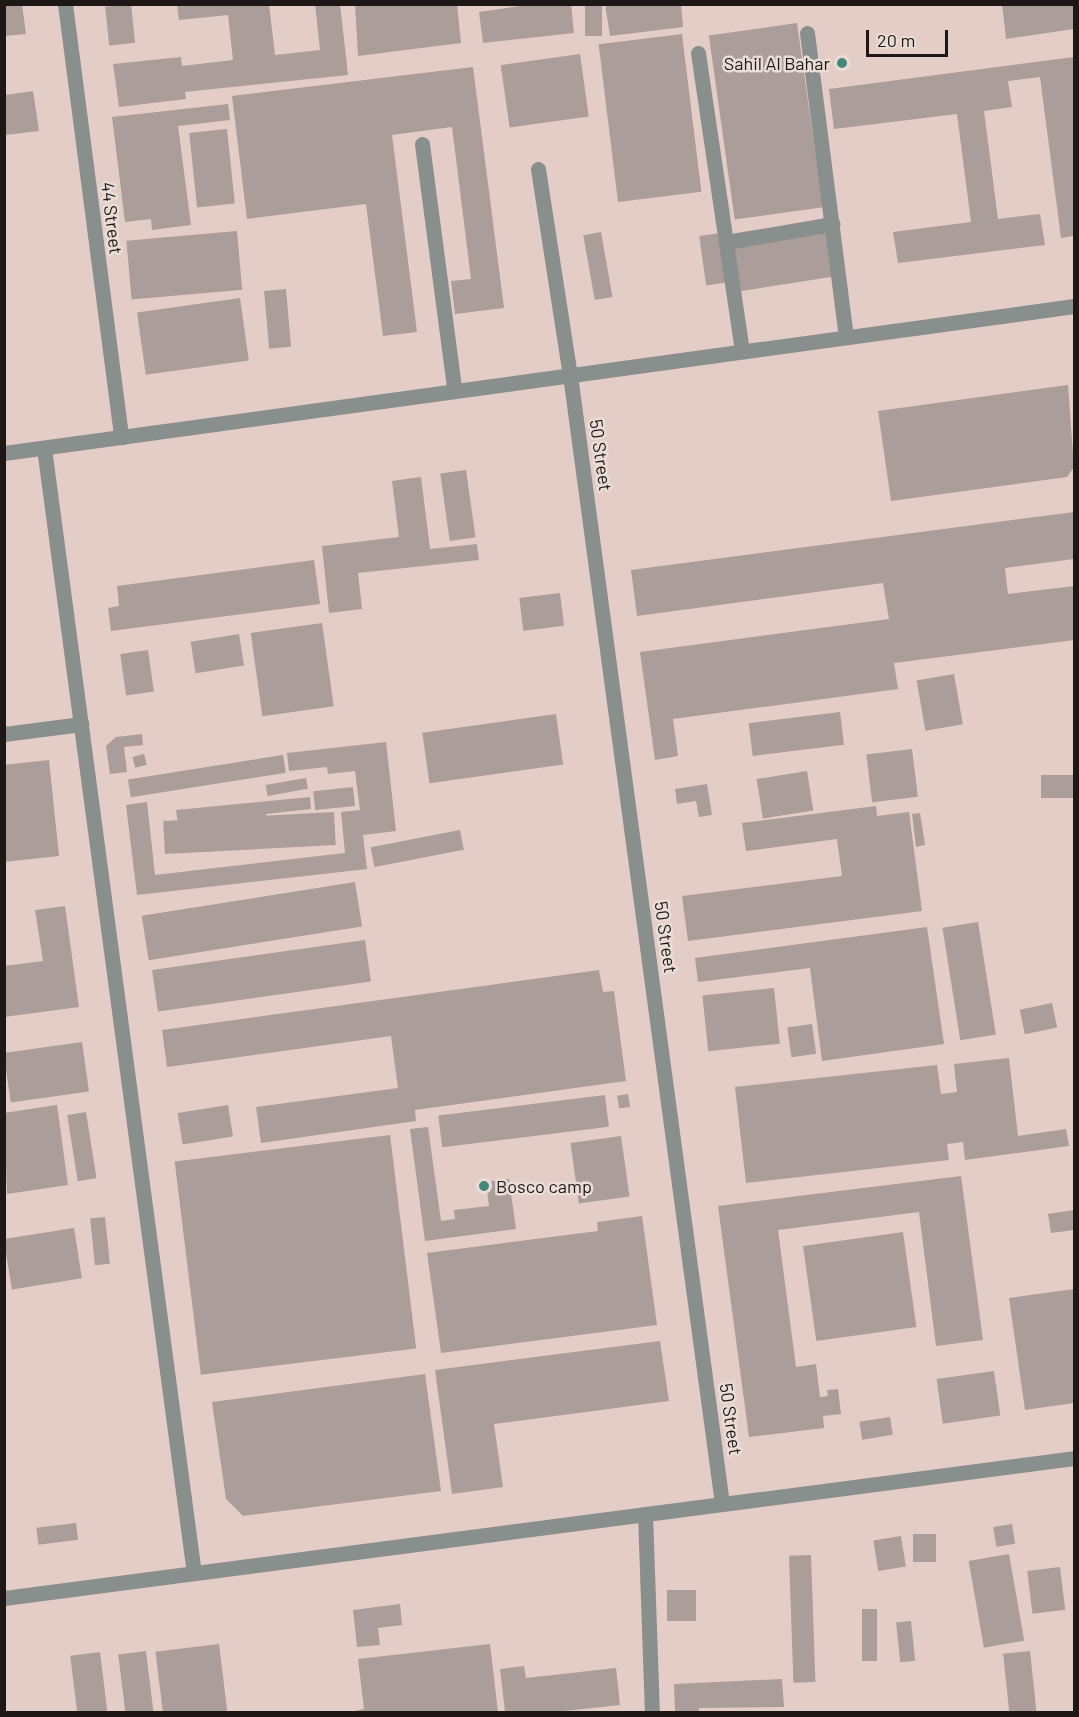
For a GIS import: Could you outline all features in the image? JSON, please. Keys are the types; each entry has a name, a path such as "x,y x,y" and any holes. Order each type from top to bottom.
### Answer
{"street":[{"name":"44 Street","path":"65,4 121,437"},
{"path":"807,33 846,337"},
{"path":"698,53 742,351"},
{"path":"422,144 454,388"},
{"name":"50 Street","path":"538,169 570,375 722,1504"},
{"path":"726,242 832,224"},
{"path":"4,453 454,388 570,375 1074,306"},
{"path":"44,447 194,1573"},
{"path":"4,734 81,724"},
{"path":"4,1598 1074,1458"},
{"path":"645,1514 652,1713"}],"shaded area":[{"path":"5,5 1074,5 1074,1712 5,1712"}],"building":[{"path":"22,4 26,34 4,36 4,5"},
{"path":"131,4 135,43 109,46 105,7"},
{"path":"177,4 269,4 275,55 320,50 315,4 340,4 348,75 185,92 186,99 119,107 113,64 181,57 182,66 233,60 228,15 179,20"},
{"path":"355,4 457,4 461,43 358,56"},
{"path":"534,4 571,4 574,33 483,43 479,12"},
{"path":"585,4 602,4 602,36 585,36"},
{"path":"605,4 681,4 683,27 610,36"},
{"path":"1002,4 1074,4 1074,29 1006,39"},
{"path":"797,23 823,207 735,220 709,35"},
{"path":"682,34 701,192 618,202 599,44"},
{"path":"580,54 589,116 510,128 501,65"},
{"path":"1074,57 1074,236 1061,238 1040,77 1008,81 1012,107 984,111 998,219 1040,214 1045,245 898,263 893,232 971,222 957,114 834,129 829,89"},
{"path":"473,67 504,308 455,314 451,281 471,279 452,127 392,135 417,332 383,336 366,204 247,219 232,96"},
{"path":"33,91 39,131 5,135 5,95"},
{"path":"228,104 230,120 178,126 191,225 152,230 151,219 125,222 112,117"},
{"path":"227,129 235,204 197,208 189,133"},
{"path":"237,231 242,290 132,299 126,241"},
{"path":"601,232 612,297 595,300 583,235"},
{"path":"720,233 727,283 706,285 699,236"},
{"path":"827,233 834,276 740,291 733,248"},
{"path":"286,289 291,347 269,349 264,291"},
{"path":"240,298 249,360 146,375 137,312"},
{"path":"1068,385 1074,467 1067,477 891,501 878,411"},
{"path":"466,470 475,537 450,541 440,474"},
{"path":"421,477 430,549 477,544 479,560 358,573 362,609 329,613 322,546 399,537 392,481"},
{"path":"1074,512 1074,559 1005,568 1008,594 1074,586 1074,640 894,663 898,689 673,719 678,756 655,760 640,652 889,619 883,583 637,616 631,570"},
{"path":"314,560 320,604 111,631 108,608 119,606 117,586"},
{"path":"560,593 564,626 523,631 519,598"},
{"path":"322,623 334,706 262,716 251,633"},
{"path":"239,634 244,666 196,673 191,642"},
{"path":"148,650 154,692 126,695 120,654"},
{"path":"954,674 963,724 925,731 917,681"},
{"path":"840,712 844,745 753,756 749,723"},
{"path":"556,714 563,765 429,783 422,733"},
{"path":"142,734 143,745 124,747 127,772 110,774 106,746 116,737"},
{"path":"386,742 396,831 363,835 367,869 137,895 126,805 147,802 155,875 345,853 341,812 360,810 355,771 328,774 327,767 289,771 287,753"},
{"path":"912,749 918,797 872,802 866,755"},
{"path":"144,754 147,765 135,768 132,757"},
{"path":"283,755 286,773 131,797 128,780"},
{"path":"49,760 59,856 4,862 4,765"},
{"path":"807,771 813,811 763,818 757,779"},
{"path":"1041,775 1074,775 1074,798 1041,798"},
{"path":"306,778 308,789 268,796 266,785"},
{"path":"707,784 712,815 699,817 696,801 677,804 675,789"},
{"path":"353,787 355,806 315,810 313,791"},
{"path":"310,797 311,809 266,814 267,820 179,831 176,810"},
{"path":"876,806 877,816 909,812 922,911 688,941 682,896 842,876 837,839 746,851 742,823"},
{"path":"334,812 336,845 165,854 163,821"},
{"path":"920,813 925,845 916,847 912,814"},
{"path":"460,830 464,850 374,867 371,847"},
{"path":"355,882 362,926 149,960 142,916"},
{"path":"65,906 79,1007 4,1017 4,966 43,961 35,910"},
{"path":"978,922 996,1035 960,1040 942,928"},
{"path":"927,927 944,1044 822,1061 810,968 698,982 695,958"},
{"path":"365,940 371,982 158,1012 152,970"},
{"path":"599,970 603,992 614,991 626,1081 415,1110 416,1121 261,1143 256,1107 398,1088 391,1036 167,1067 162,1030"},
{"path":"774,988 780,1044 708,1051 702,996"},
{"path":"1052,1003 1057,1027 1025,1034 1020,1010"},
{"path":"812,1024 816,1054 791,1057 787,1027"},
{"path":"82,1042 89,1092 11,1103 4,1053"},
{"path":"1009,1058 1018,1136 1066,1129 1069,1146 965,1160 963,1142 947,1144 949,1160 746,1183 735,1087 937,1065 941,1094 957,1092 954,1064"},
{"path":"628,1094 630,1107 619,1109 617,1096"},
{"path":"605,1095 609,1127 442,1147 438,1115"},
{"path":"57,1105 68,1185 7,1194 4,1113"},
{"path":"228,1105 233,1137 183,1145 178,1113"},
{"path":"86,1112 96,1178 78,1181 67,1115"},
{"path":"428,1127 441,1221 455,1219 454,1210 489,1206 486,1182 509,1179 516,1229 425,1241 410,1129"},
{"path":"390,1135 416,1348 201,1375 175,1161"},
{"path":"621,1136 629,1196 579,1204 570,1143"},
{"path":"961,1176 983,1340 936,1346 919,1212 778,1230 796,1367 816,1364 820,1397 828,1396 827,1390 838,1389 841,1414 823,1416 824,1428 749,1437 718,1206"},
{"path":"1074,1210 1074,1230 1051,1233 1048,1214"},
{"path":"642,1216 657,1325 441,1353 427,1253 598,1231 597,1222"},
{"path":"105,1217 110,1264 95,1265 90,1219"},
{"path":"74,1228 82,1278 12,1289 4,1239"},
{"path":"903,1232 916,1327 816,1341 803,1246"},
{"path":"1074,1289 1074,1403 1025,1410 1009,1298"},
{"path":"660,1341 669,1401 494,1424 503,1487 452,1494 435,1370"},
{"path":"994,1371 1000,1416 943,1424 937,1379"},
{"path":"425,1374 441,1491 243,1516 226,1499 212,1402"},
{"path":"890,1417 893,1435 862,1440 859,1422"},
{"path":"76,1523 78,1540 38,1545 36,1528"},
{"path":"1012,1524 1015,1544 996,1547 993,1527"},
{"path":"913,1534 936,1534 936,1562 913,1562"},
{"path":"901,1536 906,1567 878,1571 873,1540"},
{"path":"1009,1554 1024,1641 984,1648 969,1561"},
{"path":"811,1555 815,1682 793,1683 789,1556"},
{"path":"1060,1567 1065,1610 1032,1614 1027,1571"},
{"path":"667,1590 696,1590 696,1621 667,1621"},
{"path":"400,1604 402,1625 378,1628 380,1645 357,1647 353,1610"},
{"path":"862,1609 877,1609 877,1661 862,1661"},
{"path":"911,1621 915,1661 900,1662 896,1623"},
{"path":"219,1644 227,1711 163,1712 155,1652"},
{"path":"490,1644 498,1712 350,1712 364,1709 358,1659"},
{"path":"146,1651 153,1712 125,1712 118,1654"},
{"path":"1030,1651 1036,1712 1009,1712 1003,1654"},
{"path":"100,1652 107,1712 77,1712 70,1656"},
{"path":"524,1666 526,1678 616,1668 620,1705 556,1712 505,1712 500,1669"},
{"path":"782,1679 784,1707 699,1708 699,1712 675,1712 674,1684"}],"place":[{"name":"Sahil Al Bahar","path":"842,63"},
{"name":"Bosco camp","path":"484,1186"}]}
